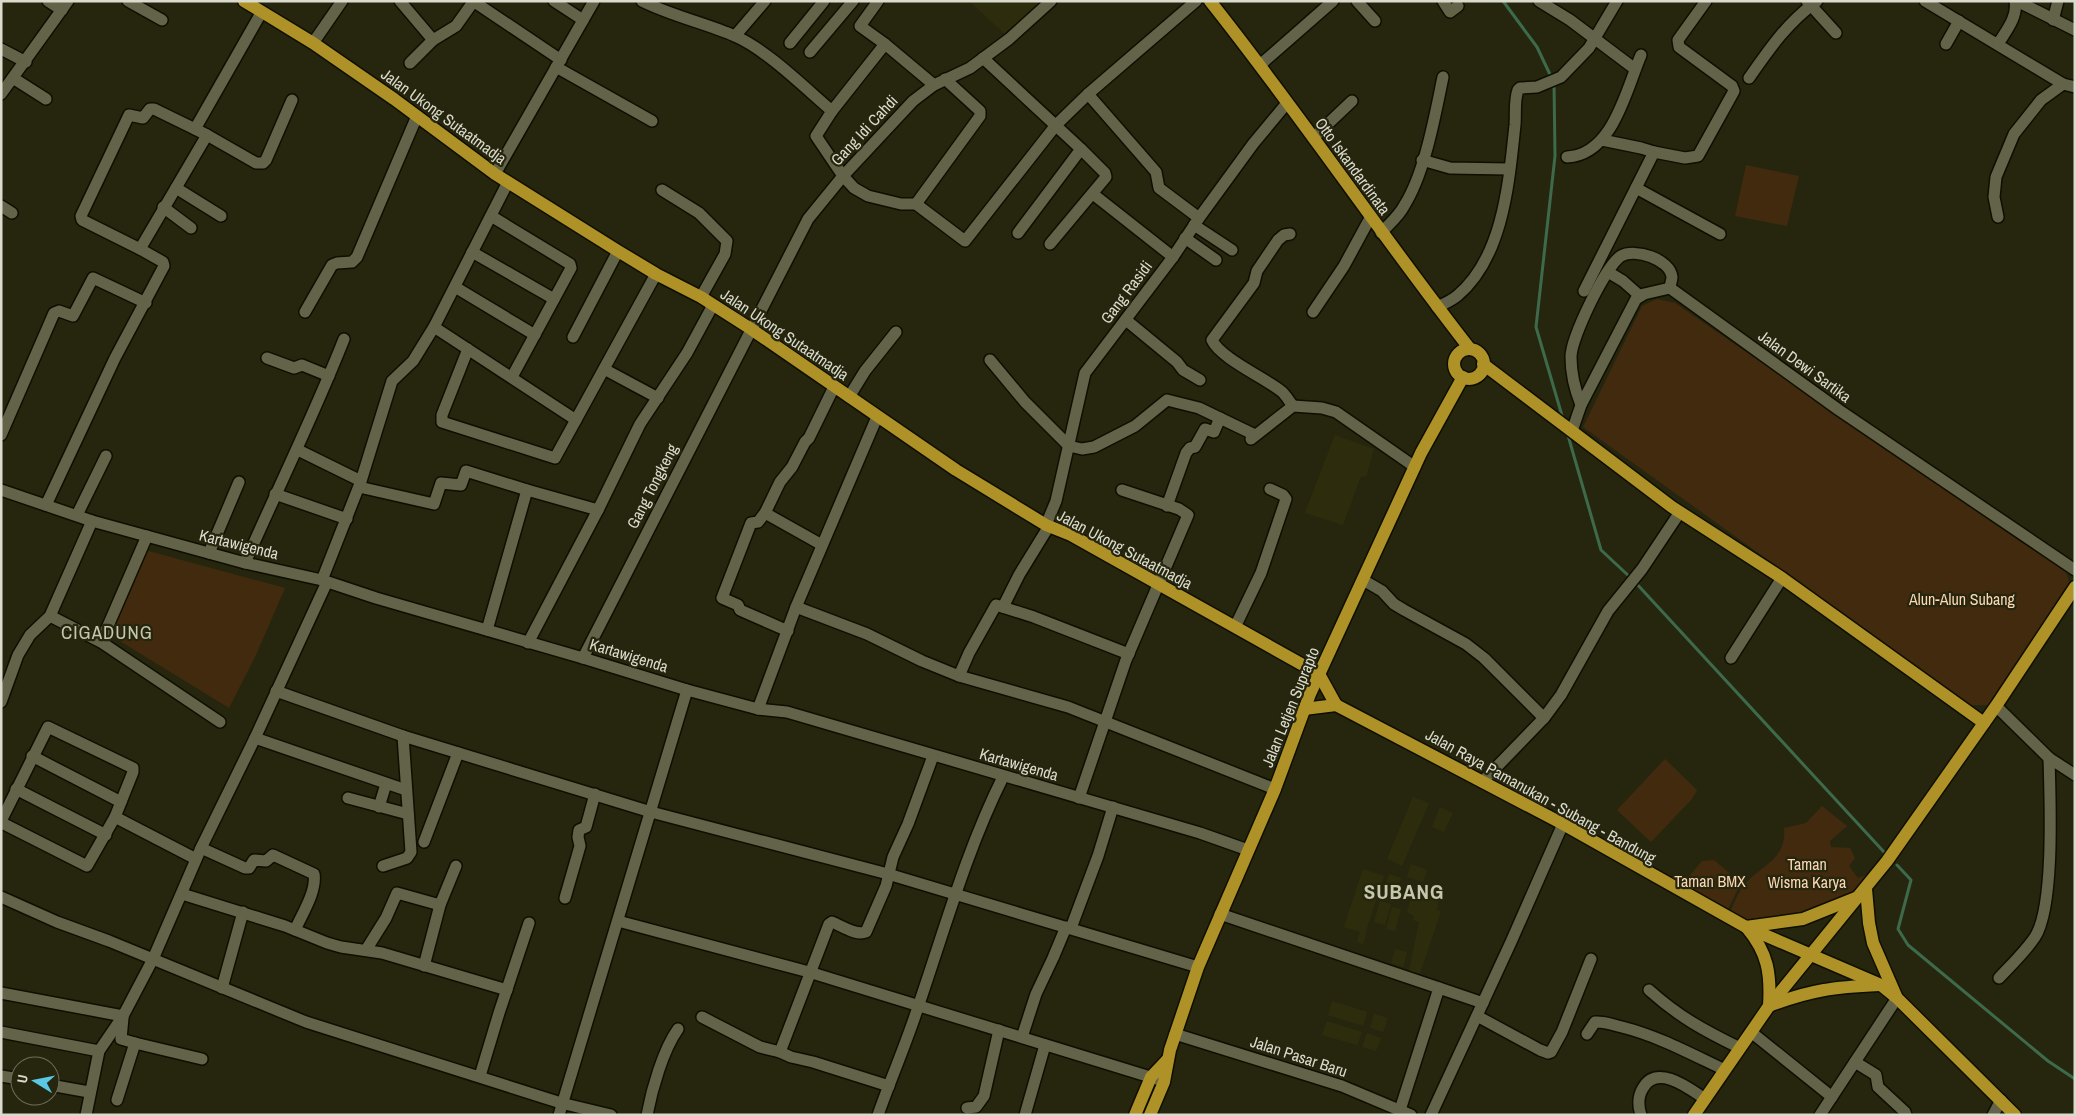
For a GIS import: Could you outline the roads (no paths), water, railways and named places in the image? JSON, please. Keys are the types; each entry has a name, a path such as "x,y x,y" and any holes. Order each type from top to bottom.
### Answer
{"main road":[{"name":"Jalan Ukong Sutaatmadja","path":"244,1 313,43 417,116 495,174 656,274 701,297 751,328 956,470 1047,526 1071,535 1319,674"},
{"name":"Otto Iskandardinata","path":"1210,1 1260,65 1381,233 1470,349"},
{"path":"1483,364 1477,376 1472,378 1463,377 1456,371 1454,362 1461,351 1470,349 1481,356 1483,364 1680,512 1782,578 1984,723"},
{"name":"Jalan Letjen Suprapto","path":"1150,1115 1164,1082 1175,1034 1198,967 1275,789 1304,709 1421,453 1463,377"},
{"path":"1694,1115 1769,1006 1890,857 1996,706 2075,587"},
{"path":"1304,709 1336,705 1319,674"},
{"name":"Jalan Raya Pamanukan - Subang - Bandung","path":"1336,705 1564,824 1746,927 1881,985 1897,998 2015,1115"},
{"path":"1769,1006 1770,983 1763,950 1746,927 1803,919 1862,893"},
{"path":"1862,893 1873,943 1897,998"},
{"path":"1769,1006 1814,990 1881,985"},
{"name":"Jalan Letjen Suprapto","path":"1135,1115 1151,1077 1168,1058"}],"street":[{"path":"1,94 65,6 48,1"},
{"path":"128,1 162,20"},
{"path":"313,43 342,1"},
{"path":"400,1 433,40"},
{"path":"410,63 433,40 456,26 473,1 558,63 652,121"},
{"path":"554,1 583,20"},
{"path":"495,174 594,1"},
{"path":"642,1 661,11 735,36 782,68 832,111"},
{"path":"735,36 765,1"},
{"path":"790,43 824,1"},
{"path":"810,52 853,1"},
{"path":"878,1 860,26 885,44 934,85"},
{"name":"Gang Idi Cahdi","path":"751,328 808,219 843,176 913,101 934,85 970,68 1009,39 1052,1"},
{"path":"885,44 816,134 843,176 854,188 868,196 901,204 916,204 965,241 1056,125 1088,94 1196,1"},
{"path":"1260,65 1333,1"},
{"path":"1357,1 1376,21"},
{"path":"1443,1 1450,12 1458,6"},
{"path":"1539,1 1570,20 1635,69"},
{"path":"1438,307 1456,297 1464,289 1494,244 1503,209 1516,123 1518,90 1520,88 1537,87 1561,77 1589,48 1618,1"},
{"path":"1602,140 1685,158 1698,156 1734,91 1732,86 1678,44 1678,40 1706,1"},
{"path":"1925,1 2063,84 2075,87"},
{"path":"1998,44 2013,20 2016,1 2075,30"},
{"path":"2053,20 2058,1"},
{"path":"1749,78 1780,34 1812,3 1836,33"},
{"path":"195,128 261,13"},
{"path":"1946,44 1959,21"},
{"path":"1,49 26,62"},
{"path":"1567,157 1575,157 1593,149 1602,140 1624,100 1641,55"},
{"path":"983,58 1106,174 1093,194 1050,244"},
{"path":"1381,233 1404,206 1433,127 1443,77"},
{"path":"13,78 46,100"},
{"path":"916,204 980,116 980,111 945,80"},
{"path":"1998,217 1994,197 1996,177 2014,134 2041,100 2063,84"},
{"path":"1088,94 1156,172 1159,188 1232,250"},
{"path":"46,505 115,358 146,303 164,264 141,248 82,220 81,216 129,115 143,118 150,109 154,108 195,128 256,163 263,163 292,100"},
{"path":"1313,138 1352,102"},
{"name":"Gang Rasidi","path":"1004,607 1019,575 1047,526 1056,501 1085,373 1173,257 1196,221 1253,144 1287,103"},
{"path":"305,312 332,265 352,262 357,257 417,116"},
{"path":"141,248 207,135"},
{"path":"1018,233 1081,149"},
{"path":"1584,291 1654,152"},
{"path":"1422,160 1450,168 1509,169"},
{"path":"86,1115 99,1052 123,1016 153,959 199,854 255,738 325,581 360,484 392,381 413,362 434,327 508,182"},
{"path":"176,188 221,216"},
{"path":"1636,188 1720,234"},
{"path":"662,190 699,213 727,241 725,254 701,297"},
{"path":"1093,194 1173,257"},
{"path":"1,206 12,213"},
{"path":"163,208 191,228"},
{"path":"491,216 570,264 571,268 512,377"},
{"path":"1313,312 1344,266 1370,218"},
{"path":"1290,234 1284,235 1278,240 1257,271 1254,283 1212,340 1214,344 1226,355 1282,392 1293,406 1336,412 1415,467"},
{"path":"1185,238 1216,260"},
{"path":"573,337 618,251"},
{"path":"472,252 554,299"},
{"path":"1572,431 1581,405 1636,299 1640,296 1670,288 1672,276 1669,270 1663,264 1642,253 1630,252 1620,257 1608,272 1577,331 1571,356 1575,390 1581,405"},
{"path":"1608,272 1623,281 1640,296"},
{"path":"468,349 442,415 442,422 555,458 656,274"},
{"path":"1,435 54,313 59,311 73,316 93,278 146,303"},
{"path":"455,287 535,335"},
{"name":"Jalan Dewi Sartika","path":"1670,288 1839,410 2075,570"},
{"path":"528,643 598,510 640,424 687,352 713,305"},
{"path":"1126,320 1177,362 1183,370 1200,380"},
{"path":"434,327 576,420"},
{"name":"Gang Tongkeng","path":"583,658 751,328"},
{"path":"848,397 864,371 896,332"},
{"path":"245,564 275,494 298,450 344,339"},
{"path":"267,358 294,368 302,365 329,376"},
{"path":"990,360 1025,402 1069,446 1082,449 1094,447 1135,426 1164,400 1172,400 1199,408 1220,418 1252,438 1293,406"},
{"path":"604,369 658,398"},
{"path":"788,631 740,610 738,605 722,598 751,523 758,522 765,513 780,482 792,467 804,442 810,438 834,387"},
{"path":"758,709 796,607 877,417"},
{"path":"1166,506 1186,454 1190,448 1195,447 1205,429 1214,432 1220,418"},
{"path":"298,450 360,484 387,493 435,504 441,483 461,485 466,471 598,510"},
{"path":"76,515 106,456"},
{"path":"209,553 239,482"},
{"name":"Kartawigenda","path":"1,490 92,521 245,564 325,581 376,598 687,690 758,709 787,712 1003,777 1200,833 1248,850"},
{"path":"486,630 527,490"},
{"path":"1078,798 1129,654 1188,515 1179,509 1122,490"},
{"path":"1235,627 1261,573 1286,499 1283,495 1270,490"},
{"path":"275,494 347,519"},
{"path":"1482,782 1544,718 1562,695 1608,611 1642,569 1680,512"},
{"path":"765,513 822,545"},
{"path":"1,702 5,674 30,635 50,616 92,521"},
{"path":"101,642 147,536"},
{"path":"1730,658 1782,578"},
{"path":"1363,580 1382,591 1394,604 1466,644 1484,658 1544,718"},
{"path":"959,676 969,653 996,604 1129,654"},
{"path":"796,607 867,634 922,661 959,676 1068,707 1275,789"},
{"path":"50,616 101,642 220,722"},
{"path":"560,1109 687,690"},
{"path":"276,691 402,736 651,812 888,874 1198,967"},
{"path":"1996,706 2049,758 2075,775"},
{"path":"50,727 131,766 133,772 115,817 87,866 3,825 2,821 16,790 46,729 50,727"},
{"path":"383,866 407,858 411,847 402,736"},
{"path":"255,738 406,790"},
{"path":"424,842 458,753"},
{"path":"32,756 121,802"},
{"path":"780,1052 809,972 829,924 832,922 855,932 866,932 886,886 888,874 933,756"},
{"path":"1999,978 2036,936 2045,905 2050,816 2049,758"},
{"path":"878,1113 919,1006 955,893 993,797 1003,777"},
{"path":"379,807 386,784"},
{"path":"16,790 106,834"},
{"path":"565,898 580,846 579,830 586,828 595,794"},
{"path":"348,798 408,814"},
{"path":"1022,1037 1036,994 1068,928 1098,856 1113,807"},
{"path":"115,817 199,854 245,868 249,868 254,860 266,861 273,855 314,874 315,881 312,890 295,930"},
{"path":"1431,1115 1564,824"},
{"path":"424,966 440,905 456,866"},
{"path":"366,950 386,918 397,893 440,905"},
{"path":"182,894 243,912 341,947 366,950 507,990"},
{"path":"1,897 57,922 306,1022 480,1076 560,1109 611,1115"},
{"path":"222,988 243,912"},
{"path":"1220,914 1483,1003"},
{"path":"618,921 809,972 1164,1082"},
{"path":"480,1076 529,924"},
{"path":"1477,1016 1540,1050 1548,1053 1551,1052 1562,1032 1591,959"},
{"path":"1406,1113 1439,988"},
{"path":"1649,990 1670,1009 1692,1024 1740,1048"},
{"path":"1,993 123,1016"},
{"path":"1820,1115 1897,998"},
{"path":"123,1016 121,1039 202,1059"},
{"path":"702,1017 760,1048 780,1052 889,1086"},
{"path":"1587,1034 1595,1022 1605,1022 1668,1042 1725,1070"},
{"path":"647,1115 657,1077 671,1040 678,1028"},
{"path":"967,1108 976,1107 984,1096 999,1030"},
{"path":"1,1032 99,1052"},
{"path":"1751,1032 1832,1097"},
{"name":"Jalan Pasar Baru","path":"1175,1034 1342,1086 1406,1113"},
{"path":"117,1100 135,1043"},
{"path":"1025,1115 1045,1045"},
{"path":"1855,1062 1877,1076 1878,1087 1906,1115"},
{"path":"1641,1115 1638,1106 1642,1089 1646,1084 1658,1078 1674,1080 1706,1099"},
{"path":"60,1087 90,1092"},
{"path":"1993,1115 2001,1100"}],"waterway":[{"path":"1503,1 1537,47 1554,83 1555,156 1536,327 1563,419"},
{"path":"1567,432 1601,550 1631,578"},
{"path":"1635,582 1884,852"},
{"path":"1897,865 1911,880 1898,929 1908,945 2048,1061 2075,1079"}],"district":[{"name":"CIGADUNG","path":"107,632"},
{"name":"SUBANG","path":"1404,891"}],"park label":[{"name":"Alun-Alun Subang","path":"1962,599"},
{"name":"Taman Wisma Karya","path":"1807,873"},
{"name":"Taman BMX","path":"1710,881"}]}
